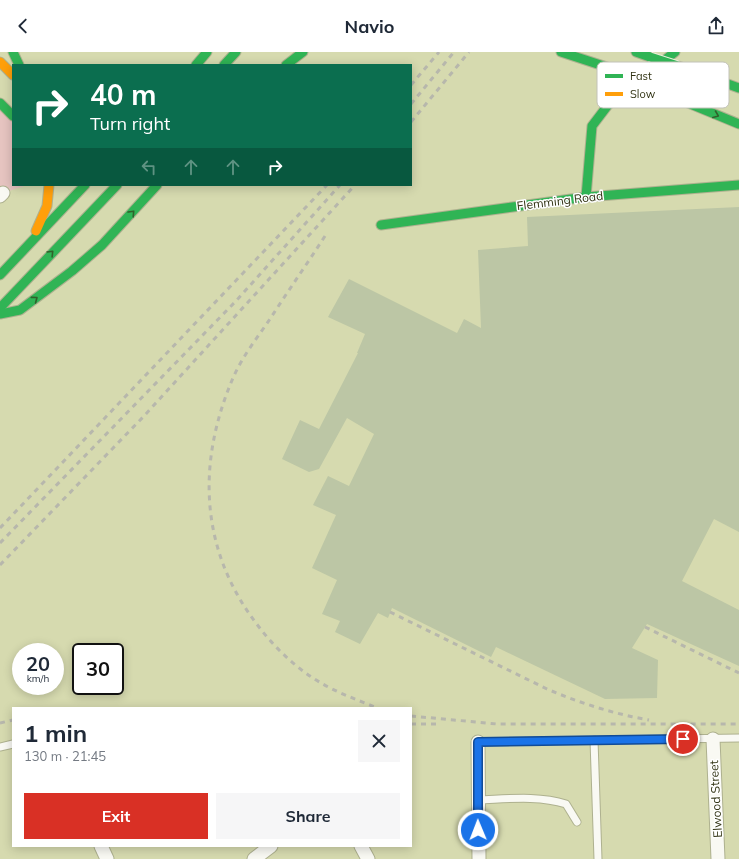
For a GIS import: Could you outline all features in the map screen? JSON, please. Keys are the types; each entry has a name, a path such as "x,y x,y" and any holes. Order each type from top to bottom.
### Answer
{"main road":[{"path":"13,52 19,64"},
{"path":"197,64 207,52"},
{"path":"225,64 236,52"},
{"path":"287,64 303,52"},
{"path":"561,52 597,64"},
{"path":"636,52 666,62"},
{"path":"662,62 675,52"},
{"path":"0,62 12,74"},
{"path":"729,84 739,88"},
{"path":"0,104 12,115"},
{"path":"586,197 592,126 606,108"},
{"path":"700,108 739,124"},
{"name":"Flemming Road","path":"381,225 586,197 739,185"},
{"path":"29,245 47,206 49,186"},
{"path":"0,275 84,186"},
{"path":"0,308 116,186"},
{"path":"0,314 20,310 72,271 102,245 156,186"}],"street":[{"name":"Elwood Street","path":"713,739 718,859"},
{"path":"478,742 479,859"},
{"path":"101,847 107,859"},
{"path":"254,859 270,847"},
{"path":"362,847 368,859"}],"lane":[{"path":"478,742 739,738"},
{"path":"594,740 598,859"},
{"path":"0,747 12,744"},
{"path":"478,800 554,800 566,804 577,822"}],"shaded area":[{"path":"0,103 12,115 12,186 24,186 3,193 0,196"}],"building":[{"path":"739,207 739,532 714,519 682,581 739,610 739,666 647,624 632,648 658,660 657,698 605,699 496,647 491,657 392,608 388,618 378,613 360,644 335,632 340,621 322,614 337,580 312,568 336,515 313,505 328,476 349,486 374,434 347,418 319,469 309,472 282,459 300,420 319,429 358,353 365,334 328,317 349,279 457,333 464,319 481,328 478,250 528,246 527,217"}],"railway":[{"path":"412,84 439,52"},
{"path":"412,103 454,52"},
{"path":"412,121 469,52"},
{"path":"0,528 326,186"},
{"path":"0,543 236,301 339,186"},
{"path":"0,565 144,416 354,186"},
{"path":"325,236 250,348 233,378 221,410 213,443 209,475 210,507 215,538 225,569 239,598 259,627 287,658 312,677 334,690 375,707"},
{"path":"390,612 547,689 597,708 649,720"},
{"path":"645,627 739,673"},
{"path":"412,716 497,724 739,724"},
{"path":"0,723 12,720"},
{"path":"412,724 441,724"}],"traffic: fast":[{"path":"13,52 19,64"},
{"path":"197,64 207,52"},
{"path":"225,64 236,52"},
{"path":"287,64 303,52"},
{"path":"561,52 597,64"},
{"path":"636,52 650,57"},
{"path":"662,62 675,52"},
{"path":"650,57 666,62"},
{"path":"729,84 739,88"},
{"path":"0,103 12,115"},
{"path":"586,197 592,126 606,108"},
{"path":"700,108 739,124"},
{"path":"381,225 586,197 739,185"},
{"path":"0,275 84,186"},
{"path":"0,308 116,186"},
{"path":"0,314 20,310 72,271 102,245 156,186"}],"traffic: slow":[{"path":"0,62 12,74"},
{"path":"36,231 47,206 49,186"}],"route":[{"path":"478,830 478,742 683,739"}]}
